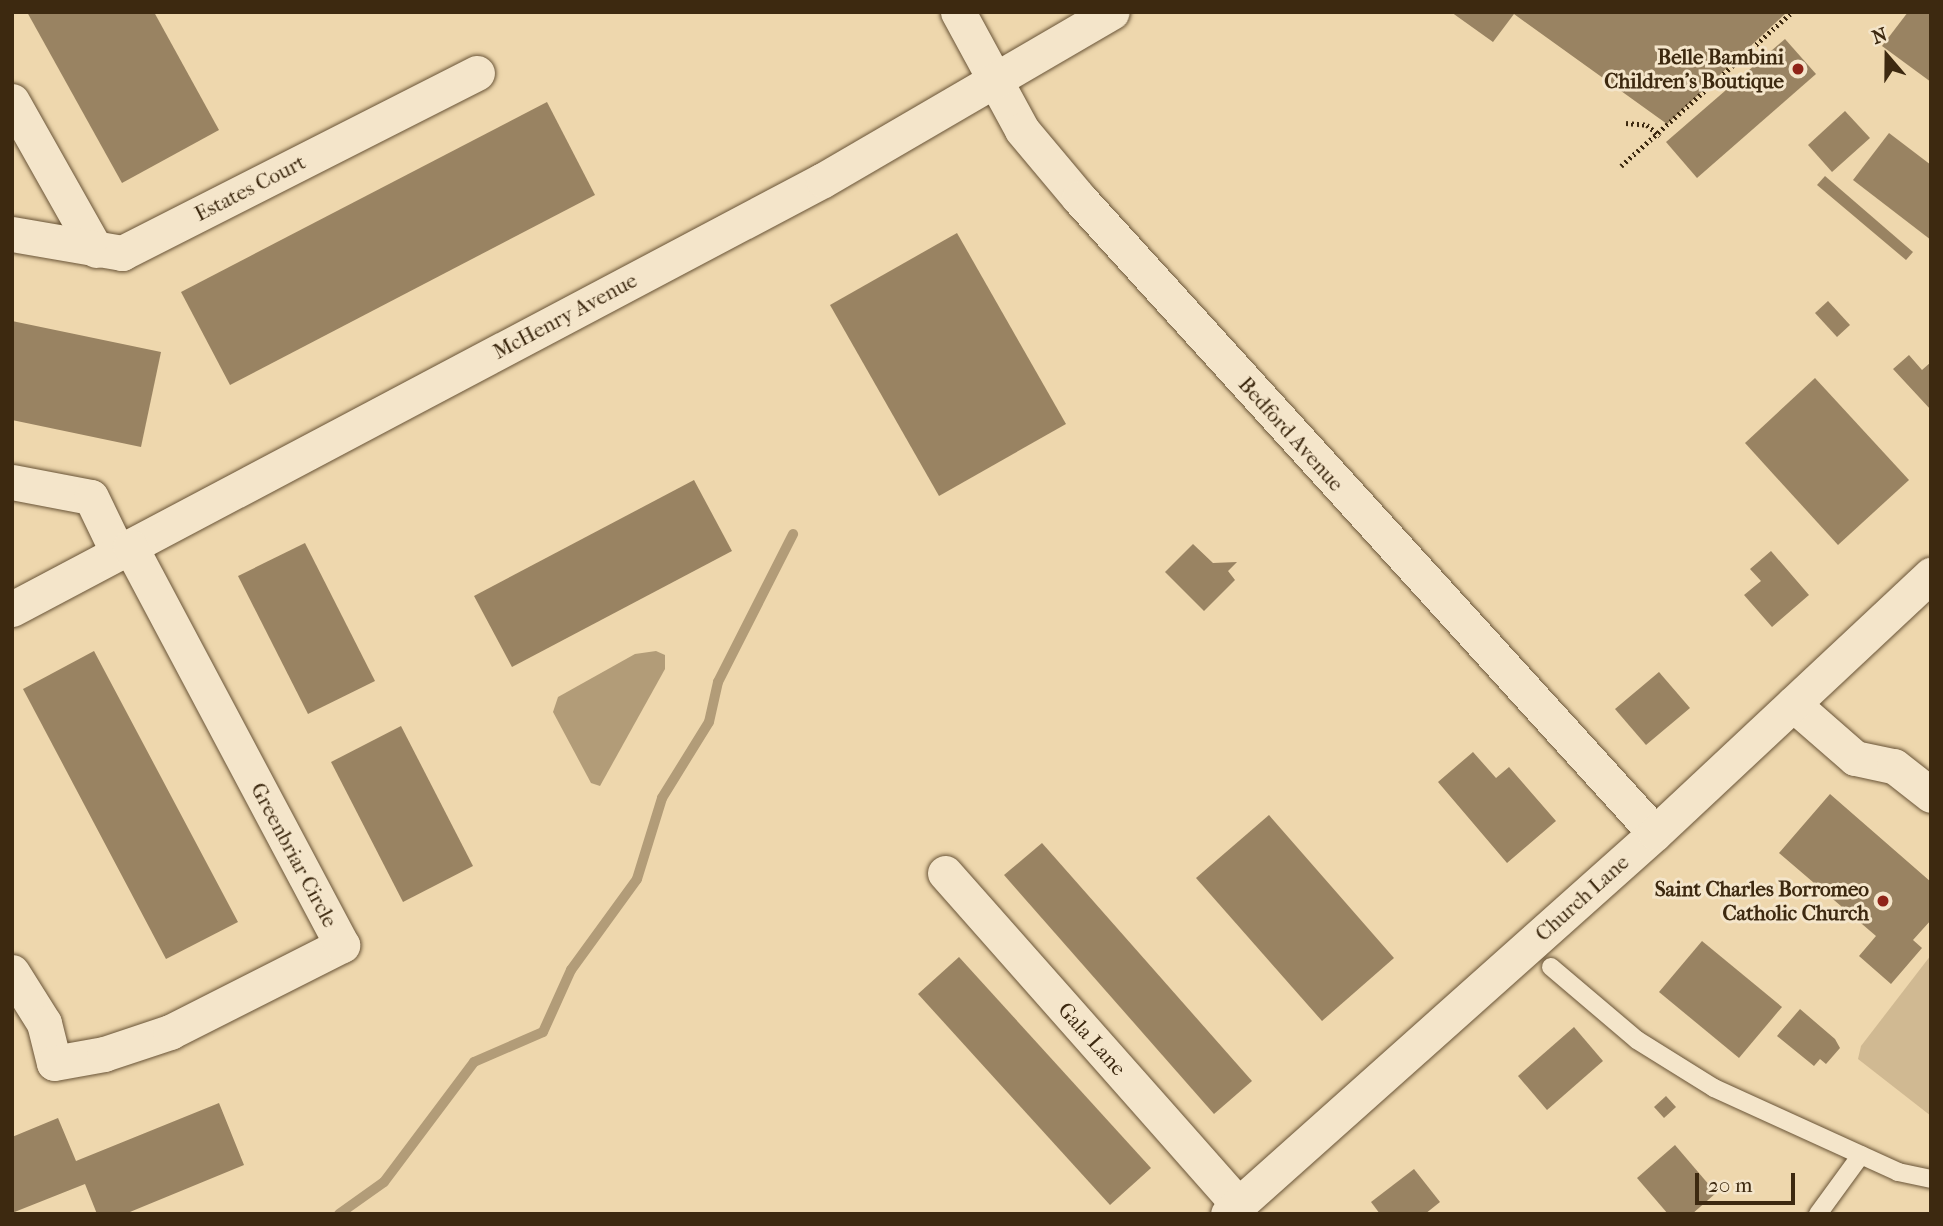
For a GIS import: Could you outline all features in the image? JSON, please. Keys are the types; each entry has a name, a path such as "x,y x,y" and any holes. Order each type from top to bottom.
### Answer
{"street":[{"name":"Bedford Avenue","path":"958,12 994,85 1022,130 1079,198 1655,833"},
{"name":"McHenry Avenue","path":"12,609 994,85 1112,12"},
{"name":"Estates Court","path":"12,234 122,253 477,73"},
{"path":"12,101 96,250"},
{"path":"12,482 91,497 124,550"},
{"name":"Greenbriar Circle","path":"12,972 44,1023 54,1063 104,1054 170,1032 342,945 124,550"},
{"name":"Church Lane","path":"1233,1209 1655,833 1931,575"},
{"path":"1793,704 1855,758 1894,766 1931,795"},
{"name":"Gala Lane","path":"945,873 1233,1209"}],"lane":[{"path":"1551,967 1637,1040 1714,1088 1861,1155 1931,1179"},
{"path":"1818,1214 1861,1155"}],"path":[{"path":"1621,166 1660,136 1792,12"},
{"path":"1626,123 1647,125 1660,136"}],"shaded area":[{"path":"656,651 665,655 665,669 600,786 591,783 553,712 558,697 635,654"},
{"path":"1931,955 1931,1116 1858,1059 1861,1046"}],"building":[{"path":"27,12 154,12 219,130 122,183"},
{"path":"1451,12 1787,12 1667,124 1514,14 1493,42"},
{"path":"1908,12 1931,12 1931,82 1882,46"},
{"path":"1785,39 1816,74 1697,178 1666,142"},
{"path":"547,102 595,195 230,385 181,292"},
{"path":"1845,111 1870,138 1832,172 1808,145"},
{"path":"1889,133 1931,165 1931,240 1853,180"},
{"path":"1825,176 1913,252 1906,260 1817,185"},
{"path":"957,233 1066,424 939,496 830,305"},
{"path":"1828,301 1850,325 1837,337 1815,313"},
{"path":"12,321 161,352 141,447 12,420"},
{"path":"1909,355 1922,370 1931,362 1931,410 1893,369"},
{"path":"1815,378 1909,480 1838,545 1745,443"},
{"path":"694,480 732,551 512,667 474,596"},
{"path":"305,543 375,681 308,714 238,576"},
{"path":"1193,544 1213,563 1237,562 1228,571 1235,580 1204,611 1165,572"},
{"path":"1771,551 1809,595 1772,627 1744,595 1761,581 1750,569"},
{"path":"94,651 238,922 166,959 23,689"},
{"path":"1659,672 1690,708 1646,745 1615,709"},
{"path":"401,726 473,866 403,902 331,762"},
{"path":"1473,752 1496,778 1509,767 1556,821 1507,863 1438,782"},
{"name":"Saint Charles Borromeo Catholic Church","path":"1830,794 1931,882 1931,920 1913,940 1922,948 1891,984 1859,956 1876,936 1779,853"},
{"path":"1269,815 1394,958 1322,1021 1196,878"},
{"path":"1042,843 1252,1081 1214,1114 1004,875"},
{"path":"1702,941 1782,1007 1739,1058 1659,992"},
{"path":"959,957 1151,1168 1110,1205 918,994"},
{"path":"1800,1009 1835,1039 1840,1048 1826,1064 1820,1059 1814,1066 1777,1036"},
{"path":"1574,1027 1603,1061 1547,1110 1518,1076"},
{"path":"1666,1096 1676,1107 1664,1118 1654,1107"},
{"path":"219,1103 244,1165 125,1214 97,1214 85,1184 12,1213 12,1137 58,1118 76,1161"},
{"path":"1675,1145 1716,1193 1692,1214 1668,1214 1637,1178"},
{"path":"1414,1169 1440,1202 1425,1214 1380,1214 1371,1202"}],"waterway":[{"path":"339,1214 384,1182 474,1062 543,1032 571,970 637,879 662,798 709,722 718,682 793,534"}],"place":[{"name":"Belle Bambini Children’s Boutique","path":"1798,69"},
{"name":"Saint Charles Borromeo Catholic Church","path":"1883,901"}]}
